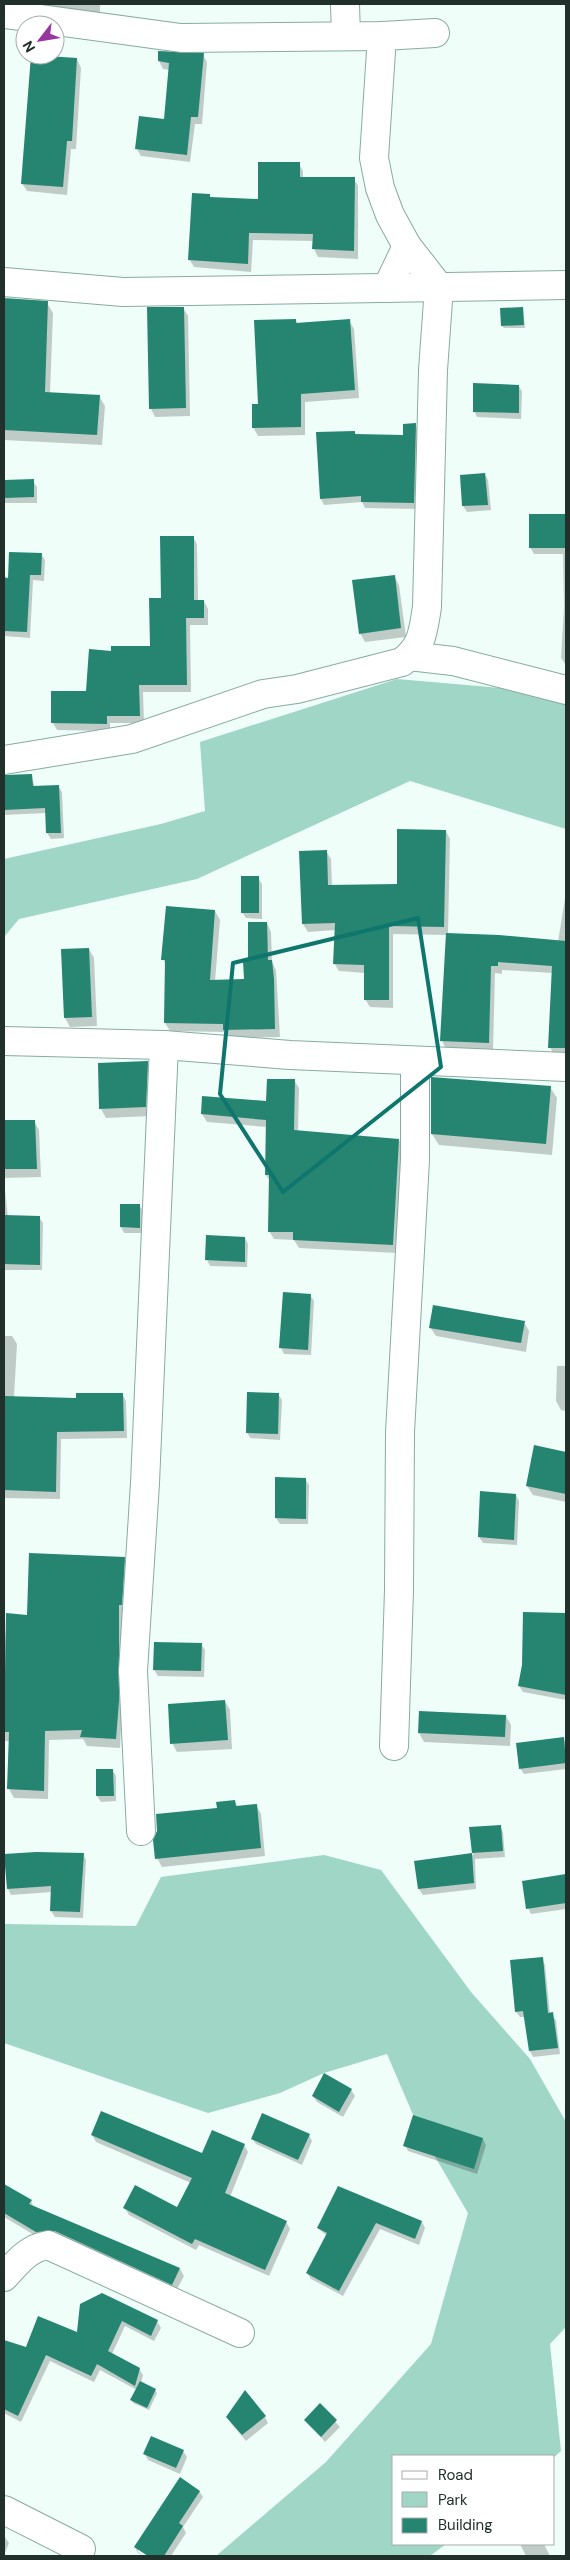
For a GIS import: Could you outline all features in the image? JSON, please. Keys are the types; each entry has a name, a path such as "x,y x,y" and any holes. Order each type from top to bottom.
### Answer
{"street":[{"path":"345,4 346,36"},
{"path":"4,14 181,38 382,36 435,33"},
{"path":"4,760 132,739 263,694 297,689 402,662 421,641 427,607 433,370 439,287 407,246 390,215 380,188 374,158 382,36"},
{"path":"387,288 407,246"},
{"path":"4,282 123,292 566,284"},
{"path":"409,656 453,661 566,690"},
{"path":"4,1041 164,1045 290,1055 566,1067"},
{"path":"141,1831 133,1672 145,1483 164,1045"},
{"path":"394,1746 399,1590 400,1432 415,1160 415,1061"},
{"path":"4,2277 24,2256 37,2247 48,2245 143,2291 240,2334"},
{"path":"4,2510 81,2548"}],"highlighted area":[{"path":"418,918 441,1067 283,1192 220,1094 233,963"}],"green space":[{"path":"397,679 523,690 566,705 566,829 410,781 197,879 19,919 4,937 4,859 161,824 205,811 200,742"},
{"path":"324,1855 381,1870 471,1992 530,2059 566,2122 566,2327 550,2344 561,2451 555,2456 392,2455 392,2545 445,2545 430,2556 216,2556 326,2462 431,2344 468,2213 420,2131 387,2054 324,2073 280,2093 208,2113 4,2043 4,1924 136,1926 161,1877"}],"building":[{"path":"158,51 204,53 198,117 191,117 187,155 135,149 139,116 164,119 169,63 158,61"},
{"path":"65,57 77,58 72,141 67,141 63,187 21,184 30,65 65,65"},
{"path":"258,162 300,162 300,177 355,177 354,251 312,249 313,234 249,233 248,264 188,260 192,193 210,194 210,197 258,199"},
{"path":"4,298 48,301 45,392 100,395 97,435 4,430"},
{"path":"147,307 184,307 186,408 149,409"},
{"path":"523,307 524,325 501,326 500,308"},
{"path":"296,319 296,323 350,319 355,390 301,394 301,427 252,428 252,404 258,404 254,320"},
{"path":"473,383 519,385 519,413 473,412"},
{"path":"416,423 414,503 361,502 361,496 320,499 316,432 355,431 355,434 403,435 403,424"},
{"path":"485,473 488,505 462,506 460,475"},
{"path":"34,479 34,497 4,498 4,480"},
{"path":"529,514 566,514 566,548 529,548"},
{"path":"160,536 194,536 194,600 204,600 204,618 186,618 187,685 139,685 140,716 107,716 107,724 51,723 51,691 86,691 89,649 111,651 111,646 150,646 149,598 161,598"},
{"path":"9,552 42,553 41,575 30,575 27,632 4,631 4,577 8,578"},
{"path":"395,575 401,628 359,634 352,580"},
{"path":"32,774 33,786 59,785 61,833 46,833 45,808 4,810 4,775"},
{"path":"397,829 446,830 444,927 389,926 389,1000 364,1000 364,965 333,964 335,923 302,924 299,851 327,850 328,885 397,884"},
{"path":"241,876 259,876 259,913 241,913"},
{"path":"166,906 215,910 210,980 244,979 243,961 248,961 248,922 267,922 268,960 272,960 274,979 275,1029 223,1030 223,1024 164,1023 165,960 161,960"},
{"path":"446,933 499,935 566,941 566,1048 548,1048 552,966 498,962 498,966 491,966 489,1043 440,1041"},
{"path":"89,948 92,1017 64,1018 61,949"},
{"path":"148,1061 146,1107 99,1109 98,1063"},
{"path":"431,1077 551,1086 546,1144 431,1134"},
{"path":"267,1079 295,1079 294,1130 399,1139 393,1245 293,1240 293,1232 268,1232 269,1175 265,1175 266,1120 201,1114 202,1096 266,1101"},
{"path":"4,1120 35,1120 37,1169 4,1169"},
{"path":"120,1204 140,1204 140,1228 120,1227"},
{"path":"4,1215 40,1216 40,1265 4,1264"},
{"path":"206,1235 245,1237 245,1262 205,1260"},
{"path":"283,1292 311,1294 308,1350 279,1348"},
{"path":"433,1305 525,1321 521,1343 429,1328"},
{"path":"247,1392 279,1393 278,1434 246,1433"},
{"path":"76,1393 123,1393 124,1431 57,1432 56,1492 4,1490 4,1396 76,1398"},
{"path":"534,1445 566,1452 566,1494 526,1486"},
{"path":"275,1477 306,1478 306,1519 275,1518"},
{"path":"480,1491 516,1494 514,1540 478,1537"},
{"path":"29,1553 125,1557 122,1605 119,1605 119,1701 116,1739 80,1737 82,1730 45,1731 44,1791 7,1789 9,1732 4,1732 6,1613 27,1615"},
{"path":"523,1612 566,1613 566,1695 518,1686 522,1665"},
{"path":"154,1642 202,1643 201,1671 153,1670"},
{"path":"225,1700 228,1740 170,1744 168,1704"},
{"path":"419,1711 506,1715 505,1737 418,1733"},
{"path":"564,1737 566,1763 519,1769 516,1743"},
{"path":"96,1769 113,1769 114,1796 96,1796"},
{"path":"235,1800 236,1806 257,1804 261,1848 155,1859 153,1840 157,1831 156,1814 217,1808 216,1802"},
{"path":"501,1825 503,1851 472,1853 469,1827"},
{"path":"36,1852 84,1853 80,1912 50,1911 51,1886 7,1889 4,1854"},
{"path":"472,1853 474,1883 418,1889 414,1861"},
{"path":"566,1874 566,1903 526,1909 522,1881"},
{"path":"543,1957 548,2013 553,2012 558,2048 529,2051 523,2011 515,2012 510,1960"},
{"path":"324,2073 352,2089 339,2112 312,2096"},
{"path":"101,2111 202,2153 212,2130 245,2144 225,2193 287,2221 265,2270 195,2239 192,2244 123,2208 135,2185 177,2207 192,2178 91,2135"},
{"path":"262,2113 310,2134 298,2160 251,2139"},
{"path":"413,2115 483,2138 474,2169 403,2146"},
{"path":"4,2184 32,2200 29,2204 180,2268 172,2285 55,2231 36,2232 4,2213"},
{"path":"338,2186 422,2221 415,2239 376,2223 339,2291 306,2273 327,2233 317,2228"},
{"path":"102,2293 158,2320 151,2336 122,2321 108,2351 140,2368 135,2386 97,2364 91,2376 46,2355 18,2416 4,2409 4,2340 26,2347 38,2316 77,2332 80,2304"},
{"path":"140,2381 156,2389 147,2408 130,2400"},
{"path":"245,2390 266,2416 242,2435 226,2417"},
{"path":"320,2403 337,2420 321,2437 304,2420"},
{"path":"151,2436 184,2450 176,2468 143,2454"},
{"path":"180,2477 200,2491 179,2523 183,2526 164,2556 148,2556 134,2547"}]}
